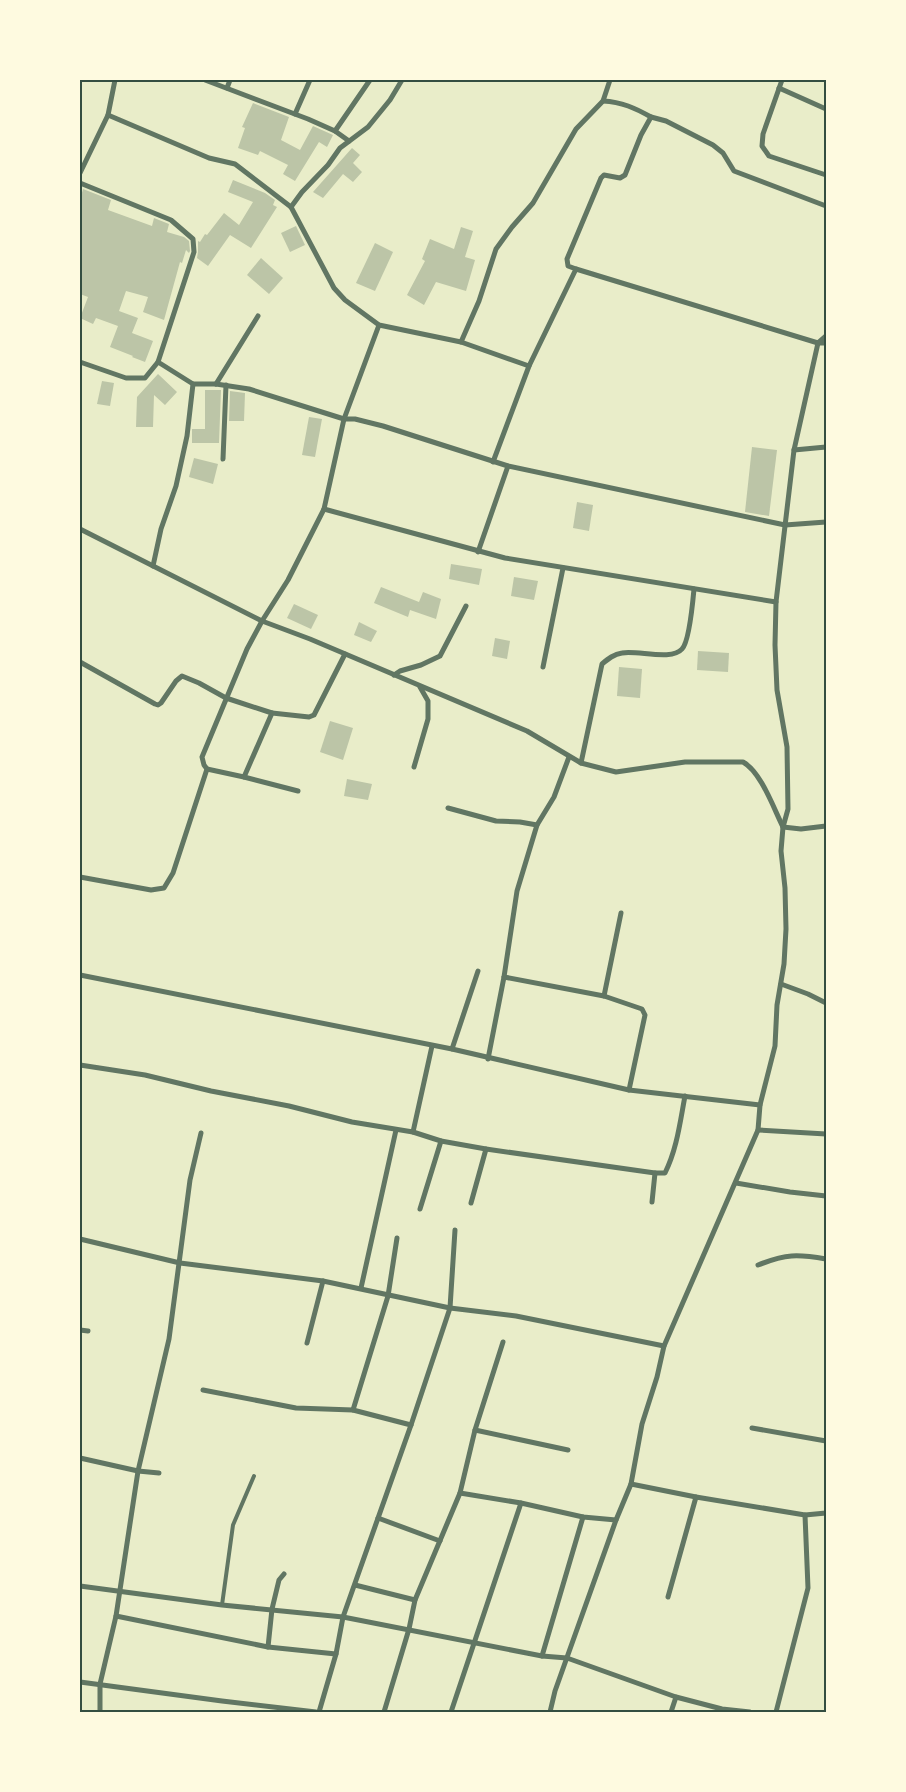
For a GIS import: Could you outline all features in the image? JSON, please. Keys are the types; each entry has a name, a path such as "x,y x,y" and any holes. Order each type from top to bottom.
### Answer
{"street":[{"path":"80,173 108,115 115,80"},
{"path":"205,80 295,114 335,131 349,140"},
{"path":"227,88 230,80"},
{"path":"295,114 310,80"},
{"path":"335,131 370,80"},
{"path":"291,207 302,192 328,165 340,148 368,127 390,100 402,80"},
{"path":"462,342 479,301 496,249 533,203 576,129 603,101 610,80"},
{"path":"782,80 763,134 762,146 769,156 826,175"},
{"path":"779,88 826,108"},
{"path":"603,101 632,106 651,117 666,122 713,145 723,153 734,171 826,206"},
{"path":"108,115 209,158 235,164 291,207 334,288 345,300 379,325 462,342 529,366"},
{"path":"651,117 641,135 625,175 620,178 604,175 601,178 568,259 568,266 818,343 826,343"},
{"path":"80,183 171,220 193,239 194,252 158,362 144,378 126,378 80,362"},
{"path":"494,462 529,366 576,269"},
{"path":"216,384 258,316"},
{"path":"298,791 244,776 207,769 202,757 247,649 262,620 288,580 324,509 344,419 379,325"},
{"path":"550,1712 555,1691 616,1520 632,1484 642,1424 657,1377 664,1346 758,1130 760,1105 775,1046 777,1005 781,984 786,929 785,888 781,851 783,827 788,809 787,747 777,690 776,602 794,450 818,343 826,336"},
{"path":"158,362 193,384 216,384 249,389 344,419 355,419 383,426 508,466 785,524 826,522"},
{"path":"153,566 161,529 176,486 187,436 193,384"},
{"path":"223,459 226,385"},
{"path":"794,450 826,447"},
{"path":"478,552 508,466"},
{"path":"324,509 478,552 563,568 776,602"},
{"path":"80,529 262,620 527,731 581,763 616,772 685,762 742,762 751,766 783,827"},
{"path":"542,667 563,568"},
{"path":"581,763 602,664 610,657 622,652 674,654 683,649 694,588"},
{"path":"394,675 440,656 466,606"},
{"path":"80,662 158,705 182,676 200,683 226,698 272,713 309,717 314,715 345,654"},
{"path":"414,768 428,719 428,701 420,687"},
{"path":"244,776 272,713"},
{"path":"488,1058 504,977 517,891 537,825 554,797 569,757"},
{"path":"80,877 151,890 164,888 173,873 207,769"},
{"path":"448,808 496,821 537,825"},
{"path":"783,827 826,826"},
{"path":"604,996 621,913"},
{"path":"452,1049 478,971"},
{"path":"80,975 452,1049 629,1090 760,1105"},
{"path":"504,977 604,996 642,1009 645,1015 629,1090"},
{"path":"781,984 826,1003"},
{"path":"413,1132 432,1046"},
{"path":"80,1066 144,1075 486,1149 655,1173 665,1173 669,1164 685,1096"},
{"path":"361,1288 396,1130"},
{"path":"758,1130 826,1134"},
{"path":"100,1712 100,1684 116,1616 138,1471 169,1339 190,1180 201,1133"},
{"path":"420,1209 441,1140"},
{"path":"472,1203 486,1149"},
{"path":"652,1202 655,1173"},
{"path":"736,1183 826,1196"},
{"path":"80,1682 318,1712 336,1654 343,1617 450,1308 455,1230"},
{"path":"353,1410 388,1296 397,1238"},
{"path":"80,1239 180,1263 322,1281 450,1308 516,1316 664,1346"},
{"path":"758,1265 779,1257 801,1254 826,1259"},
{"path":"307,1343 322,1281"},
{"path":"80,1330 88,1331"},
{"path":"384,1712 409,1629 415,1600 460,1493 475,1430 503,1342"},
{"path":"203,1390 296,1408 353,1410 411,1425"},
{"path":"752,1428 826,1441"},
{"path":"475,1430 568,1450"},
{"path":"80,1458 138,1471 159,1473"},
{"path":"632,1484 696,1497 805,1515 826,1512"},
{"path":"460,1493 521,1503 583,1517 616,1520"},
{"path":"668,1597 696,1497"},
{"path":"451,1712 521,1503"},
{"path":"776,1712 808,1588 805,1515"},
{"path":"542,1656 583,1517"},
{"path":"378,1518 440,1541"},
{"path":"268,1647 272,1609 279,1580 284,1574"},
{"path":"354,1585 415,1600"},
{"path":"80,1586 222,1605 343,1617 542,1656 567,1658 676,1697 721,1710 750,1712"},
{"path":"116,1616 268,1647 336,1654"},
{"path":"672,1712 676,1697"}],"lane":[{"path":"222,1605 233,1525 254,1476"}],"building":[{"path":"253,103 289,117 281,140 300,150 313,126 333,135 327,147 319,142 295,181 283,174 288,165 260,151 258,155 238,148 245,128 242,127"},
{"path":"352,148 360,155 353,163 362,172 353,182 343,174 323,198 313,192"},
{"path":"233,180 265,193 275,200 273,205 277,207 251,248 230,235 208,266 197,258 198,241 200,242 205,234 207,235 224,213 239,225 253,202 228,192"},
{"path":"83,189 111,200 108,210 152,226 154,218 169,224 167,232 184,237 189,241 190,251 189,253 186,250 182,263 180,262 164,320 143,312 148,297 126,291 119,311 138,318 132,333 153,341 145,362 110,347 118,326 96,318 93,324 80,318 88,297 80,294 80,200"},
{"path":"296,226 305,245 290,252 281,233"},
{"path":"461,227 473,231 465,257 475,260 466,291 436,282 424,305 407,295 425,261 422,259 430,239 454,249"},
{"path":"375,243 393,252 375,291 356,283"},
{"path":"261,258 283,278 269,294 247,275"},
{"path":"158,374 177,392 165,405 154,395 153,427 136,427 137,397"},
{"path":"102,381 114,383 110,406 97,404"},
{"path":"205,390 221,390 219,443 192,443 192,429 205,429"},
{"path":"230,391 245,393 244,421 229,421"},
{"path":"309,417 322,419 315,457 302,455"},
{"path":"752,447 777,450 769,516 745,512"},
{"path":"194,458 218,464 213,484 189,477"},
{"path":"577,502 593,505 589,531 573,528"},
{"path":"451,564 482,569 479,585 449,579"},
{"path":"514,577 538,581 534,600 511,596"},
{"path":"381,587 419,602 423,592 441,599 436,619 410,610 408,617 374,603"},
{"path":"294,604 318,615 311,629 287,618"},
{"path":"359,622 377,631 371,642 354,635"},
{"path":"495,638 510,641 507,659 492,656"},
{"path":"698,651 729,653 728,672 697,670"},
{"path":"619,667 642,669 640,698 617,696"},
{"path":"330,721 353,728 343,760 320,752"},
{"path":"347,779 372,784 368,800 344,796"}]}
